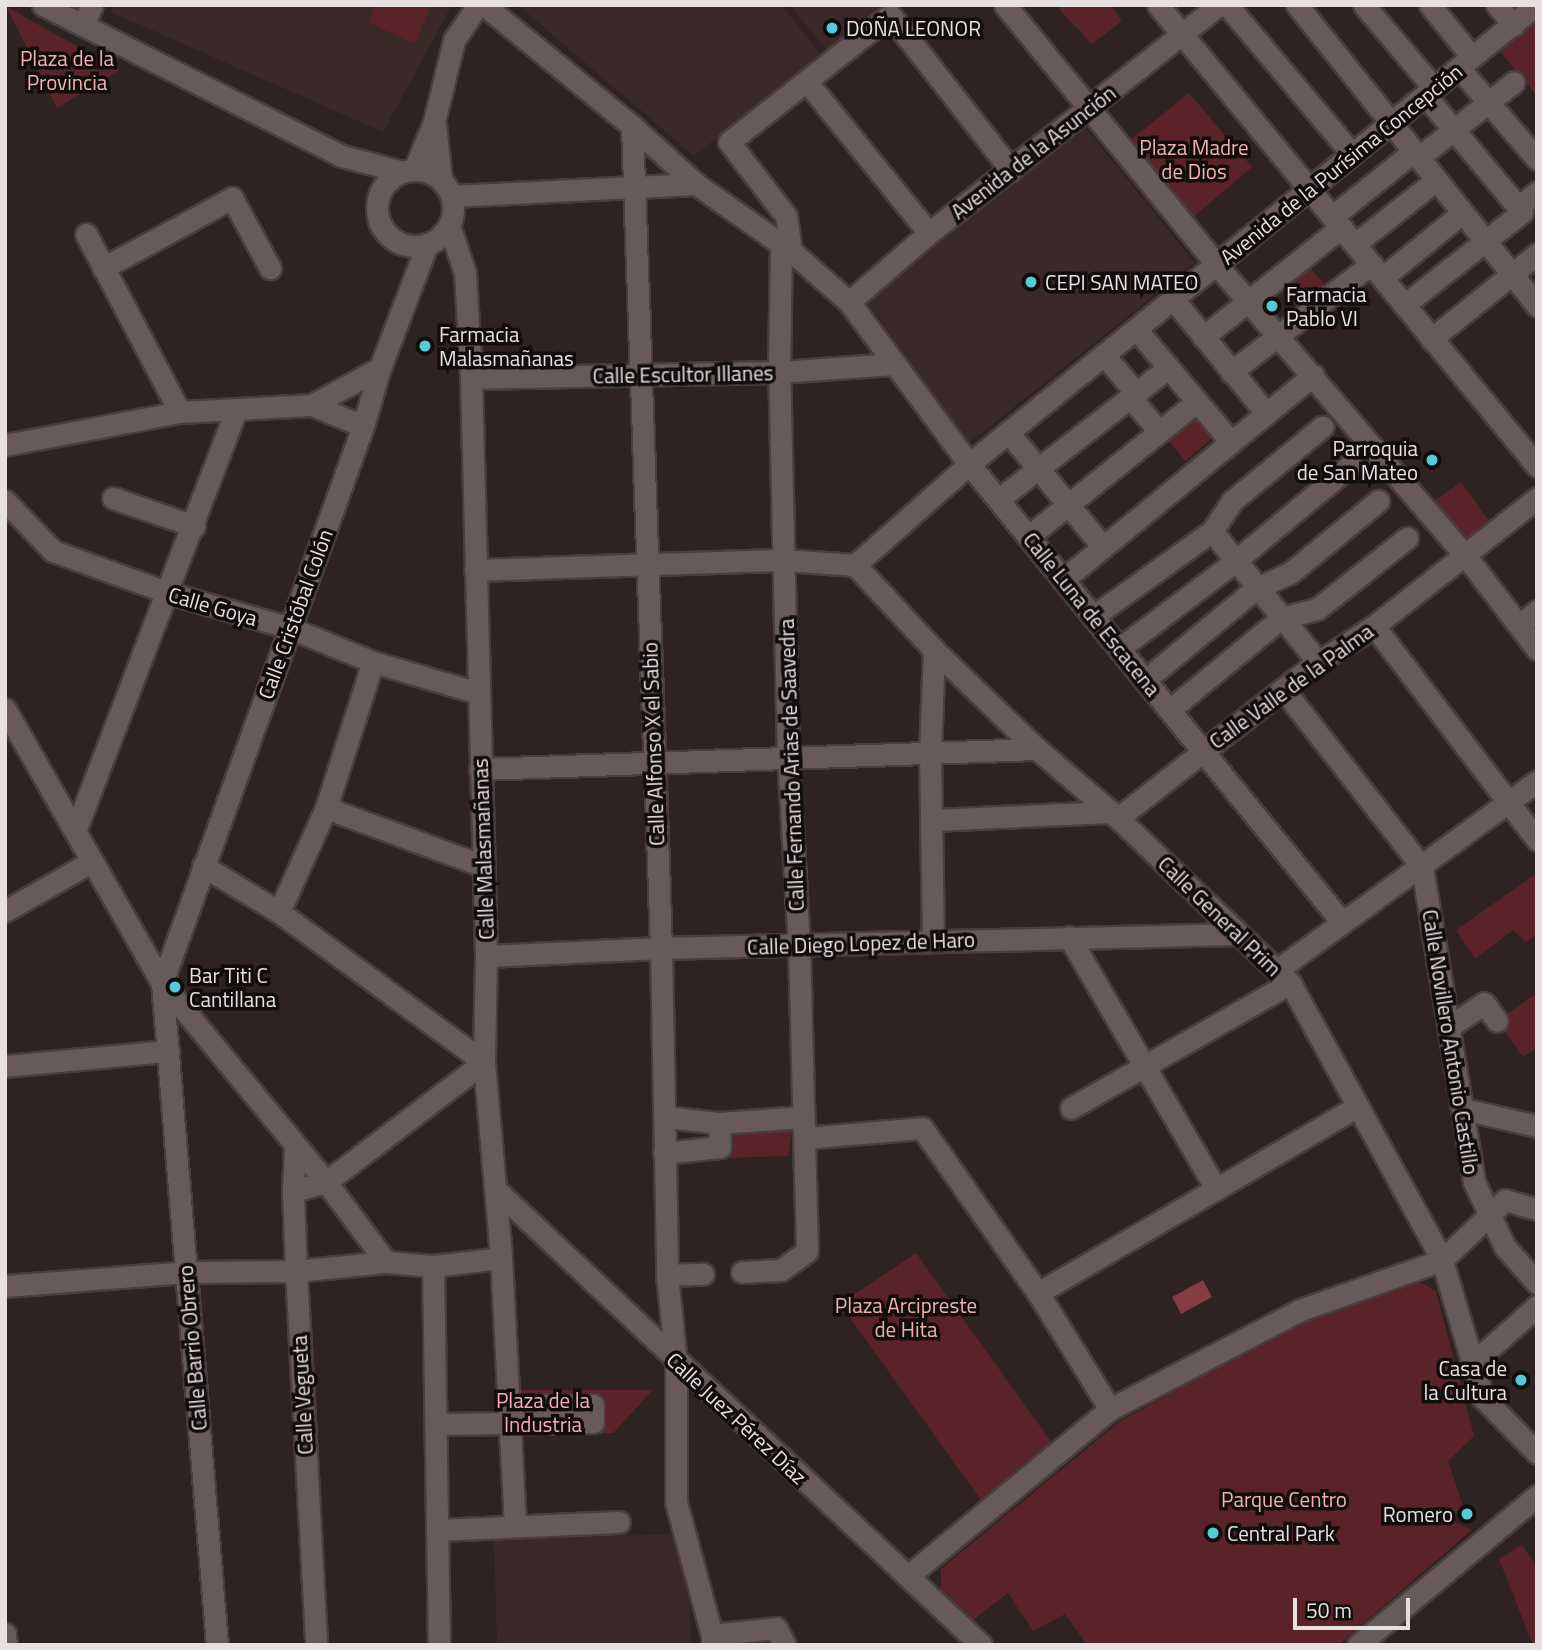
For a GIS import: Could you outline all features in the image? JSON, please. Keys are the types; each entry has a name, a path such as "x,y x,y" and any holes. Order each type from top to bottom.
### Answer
{"street":[{"path":"43,5 342,156 408,171 425,171 446,188 634,189 696,184"},
{"path":"83,25 92,5"},
{"path":"434,122 446,188 454,206 437,236 402,243 391,237 378,216 381,192 393,177 408,171 434,122 454,40 478,5"},
{"name":"Calle Luna de Escacena","path":"484,5 632,126 696,184 786,248 849,302 969,464 1341,921"},
{"path":"1005,5 1216,264 1464,554 1537,649"},
{"path":"1158,5 1311,188 1537,467"},
{"name":"Avenida de la Asunción","path":"849,302 929,233 1219,5"},
{"path":"1227,5 1352,154"},
{"path":"1297,5 1537,306"},
{"path":"1364,5 1430,92 1454,129 1520,209"},
{"path":"1430,5 1488,102 1537,159"},
{"path":"1497,5 1513,24"},
{"name":"Avenida de la Purísima Concepción","path":"855,565 969,464 1536,5"},
{"path":"929,233 807,82 890,15 1011,170"},
{"name":"Calle Fernando Arias de Saavedra","path":"742,1272 781,1270 807,1251 799,946 788,758 779,372 786,216 729,142 807,82"},
{"path":"1203,337 1344,229 1415,155 1454,129 1514,82"},
{"name":"Calle Alfonso X el Sabio","path":"632,126 661,948 667,1275 676,1362 676,1502 712,1640"},
{"path":"342,156 381,192"},
{"path":"1344,229 1436,180"},
{"path":"1404,305 1484,241 1537,192"},
{"path":"103,268 232,198 270,268"},
{"path":"1231,372 1278,335 1462,213"},
{"path":"86,234 180,412"},
{"name":"Calle Malasmañanas","path":"437,236 465,273 471,378 484,866 484,1062 501,1258 515,1526"},
{"name":"Calle Cristóbal Colón","path":"162,983 362,426 380,368 437,236"},
{"path":"1431,339 1537,254"},
{"path":"1173,299 1266,413"},
{"path":"1136,329 1231,442"},
{"path":"1104,355 1136,393 1136,404 1159,431"},
{"name":"Calle Escultor Illanes","path":"471,378 779,372 894,364"},
{"path":"5,445 180,412 312,405 380,368"},
{"path":"999,499 1040,470 1168,368"},
{"path":"1064,579 1313,375"},
{"path":"1029,536 1196,402"},
{"path":"312,405 362,426"},
{"path":"76,829 169,593 236,411"},
{"path":"1102,610 1212,531 1232,501 1322,427"},
{"path":"1008,432 1103,547"},
{"path":"1128,642 1234,562 1351,465"},
{"path":"113,498 194,526"},
{"name":"Calle Valle de la Palma","path":"1114,815 1203,751 1318,662 1374,626 1537,498"},
{"name":"Calle Goya","path":"5,501 53,551 169,593 290,628 373,662 478,693"},
{"path":"1156,671 1260,587 1290,573 1378,501"},
{"path":"1212,531 1234,562 1260,587 1281,618 1318,662"},
{"path":"1178,703 1281,618 1317,609 1407,538"},
{"path":"475,570 783,560 855,565"},
{"name":"Calle General Prim","path":"855,565 934,650 1037,749 1114,815 1283,977 1442,1260 1483,1398 1537,1453"},
{"path":"1518,625 1537,611"},
{"path":"1374,626 1537,841"},
{"path":"933,941 930,753 934,650"},
{"path":"279,912 326,808 373,662"},
{"path":"1283,688 1422,867"},
{"path":"5,709 162,983 326,1182 386,1262"},
{"path":"480,769 1037,749"},
{"path":"1071,1108 1147,1067 1283,977 1341,921 1422,867 1537,781"},
{"path":"326,808 484,866"},
{"path":"932,820 1114,815"},
{"path":"5,911 91,862"},
{"path":"203,866 279,912 484,1062 326,1182 293,1191"},
{"name":"Calle Novillero Antonio Castillo","path":"1422,867 1474,1182 1505,1247 1537,1283"},
{"name":"Calle Diego Lopez de Haro","path":"486,956 661,948 1236,934"},
{"path":"1069,937 1216,1189"},
{"name":"Calle Barrio Obrero","path":"162,983 217,1645"},
{"path":"1449,1027 1484,1003 1497,1021"},
{"path":"5,1066 168,1051"},
{"path":"1038,1293 1356,1107"},
{"path":"1463,1109 1537,1126"},
{"path":"665,1117 719,1123 803,1116"},
{"path":"664,1153 720,1147 719,1123"},
{"path":"804,1138 922,1128 1038,1293 1110,1409"},
{"name":"Calle Vegueta","path":"295,1145 293,1191 301,1270 316,1645"},
{"name":"Calle Juez Pérez Díaz","path":"496,1190 676,1362 981,1645"},
{"path":"908,1576 1110,1409 1300,1310 1442,1260 1505,1200 1537,1209"},
{"path":"5,1286 186,1272 301,1270 386,1262 433,1266 501,1258"},
{"path":"433,1266 439,1645"},
{"path":"667,1275 703,1274"},
{"path":"1473,1363 1537,1306"},
{"path":"436,1424 510,1414"},
{"path":"1358,1645 1537,1496"},
{"path":"437,1530 619,1522"},
{"path":"712,1640 776,1628 785,1645"},
{"path":"5,1634 6,1645"}],"shaded area":[{"path":"114,5 452,5 383,132 111,12"},
{"path":"518,5 781,5 821,55 694,156"},
{"name":"DOÑA LEONOR","path":"790,5 883,5 828,51"},
{"name":"CEPI SAN MATEO","path":"1084,126 1195,263 969,443 867,302"},
{"path":"1203,1280 1212,1297 1181,1314 1172,1297"},
{"path":"671,1534 689,1594 691,1645 497,1643 494,1540"}],"green space":[{"path":"375,5 431,5 415,44 368,22"},
{"path":"1063,5 1111,5 1122,21 1092,44 1059,9"},
{"name":"Plaza de la Provincia","path":"6,6 30,20 120,70 57,108"},
{"path":"1537,18 1537,96 1498,49"},
{"name":"Plaza Madre de Dios","path":"1189,93 1252,167 1191,219 1129,141"},
{"path":"1304,260 1329,290 1301,312 1279,284"},
{"path":"1194,407 1217,434 1185,461 1163,434"},
{"path":"1461,482 1489,521 1462,543 1429,505"},
{"path":"1537,873 1537,934 1526,942 1513,930 1475,959 1456,930"},
{"path":"1534,995 1537,999 1537,1048 1523,1057 1497,1021"},
{"path":"793,1124 788,1156 724,1158 724,1130"},
{"name":"Plaza Arcipreste de Hita","path":"916,1253 1052,1443 981,1500 840,1304"},
{"name":"Parque Centro","path":"1420,1282 1436,1291 1474,1436 1448,1461 1463,1506 1457,1511 1454,1522 1472,1530 1338,1645 1087,1645 1065,1614 1033,1631 1008,1593 968,1624 941,1596 941,1569 1120,1421 1303,1322"},
{"name":"Plaza de la Industria","path":"519,1390 653,1390 613,1433 523,1437"},
{"path":"1522,1545 1537,1567 1537,1645 1533,1645 1499,1559"}],"place":[{"name":"DOÑA LEONOR","path":"832,28"},
{"name":"CEPI SAN MATEO","path":"1031,282"},
{"name":"Farmacia Pablo VI","path":"1272,306"},
{"name":"Farmacia Malasmañanas","path":"425,346"},
{"name":"Parroquia de San Mateo","path":"1432,460"},
{"name":"Bar Titi C Cantillana","path":"175,987"},
{"name":"Casa de la Cultura","path":"1521,1380"},
{"name":"Romero","path":"1467,1514"},
{"name":"Central Park","path":"1213,1533"}]}
